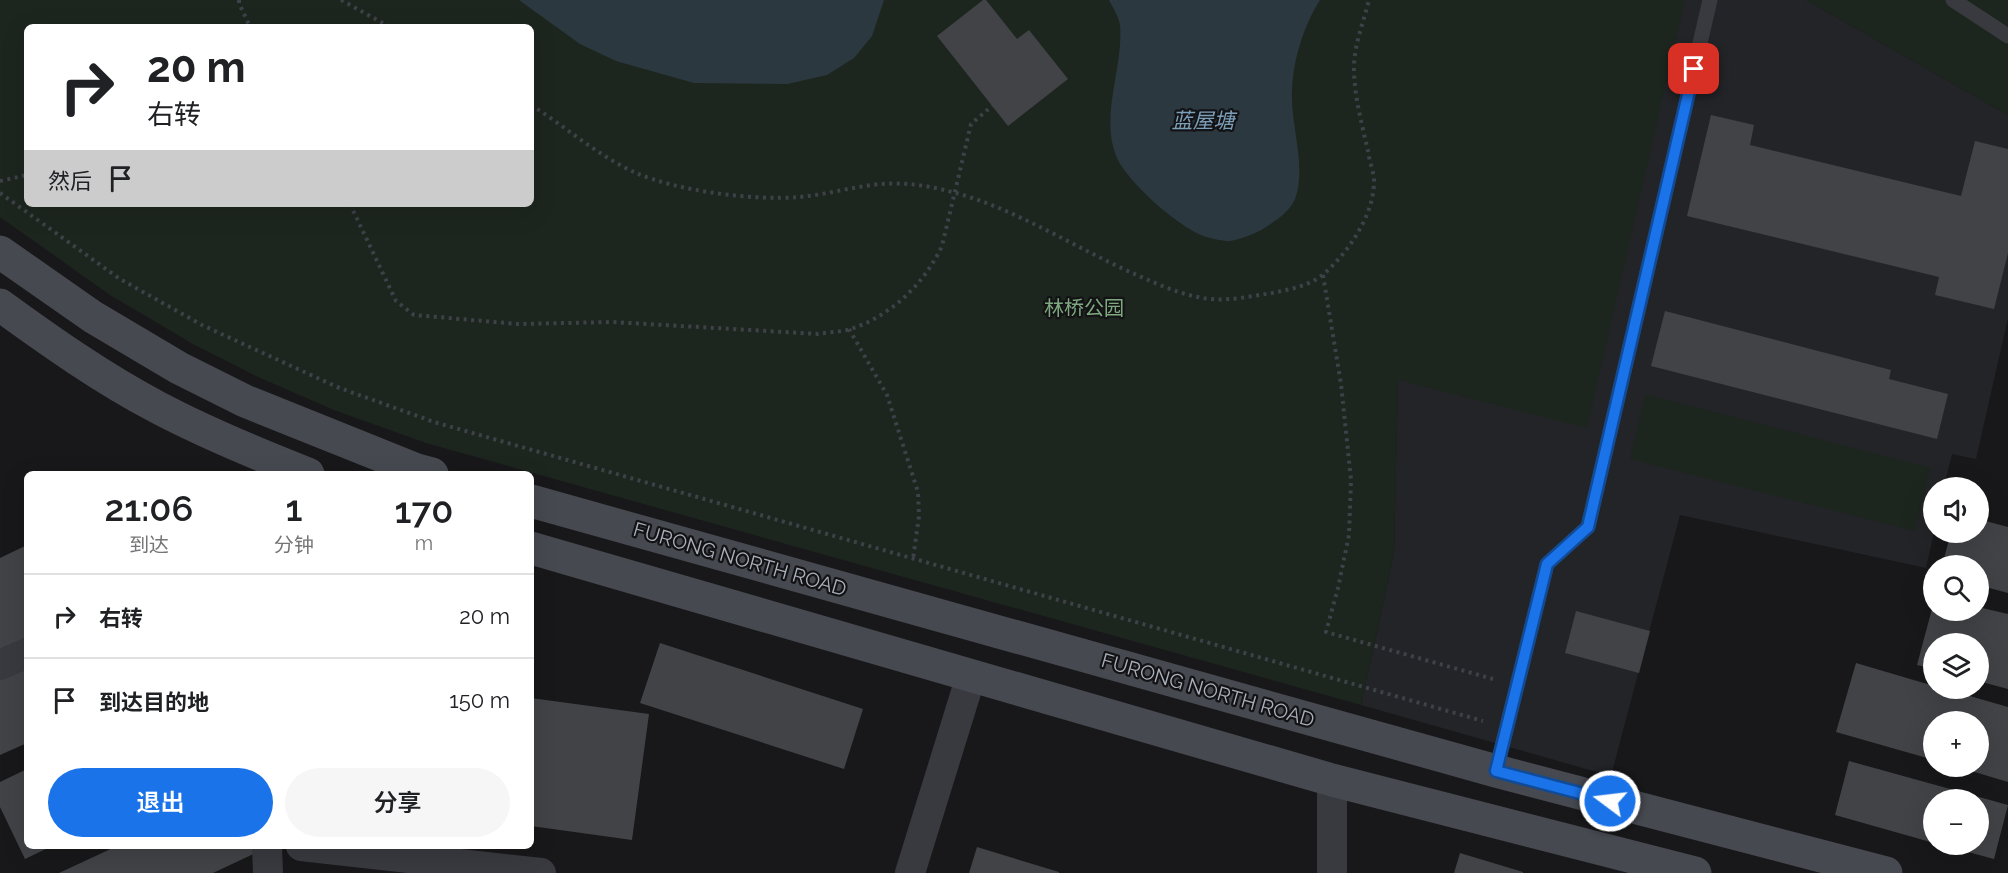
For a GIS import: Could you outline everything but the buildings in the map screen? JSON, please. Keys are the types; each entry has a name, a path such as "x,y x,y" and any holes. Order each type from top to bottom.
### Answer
{"main road":[{"path":"0,252 93,317 179,368 245,401 423,471"},
{"path":"0,305 69,355 156,406 226,441 301,471"},
{"name":"FURONG NORTH ROAD","path":"534,502 1496,771 1886,873"},
{"path":"534,549 1332,780 1695,873"}],"street":[{"path":"0,665 24,654"},
{"path":"910,873 971,676"},
{"path":"1332,780 1332,873"},
{"path":"267,849 268,873"},
{"path":"328,849 541,873"}],"lane":[{"path":"1496,771 1547,564 1588,527 1710,0"},
{"path":"1953,0 2008,36"}],"path":[{"path":"239,0 238,3 248,24"},
{"path":"341,0 385,24"},
{"path":"534,107 607,157 637,173 682,186 729,196 798,198 876,184 908,184 954,192 1002,210 1106,262 1177,292 1211,299 1251,296 1299,288 1323,275 1344,252 1358,231 1371,201 1374,179 1355,93 1354,68 1356,46 1369,0"},
{"path":"351,207 396,301 414,315 518,324 613,322 818,334 849,329 873,320 902,300 923,279 942,246 971,124 992,106"},
{"path":"0,181 24,176"},
{"path":"0,194 120,279 202,325 337,387 434,422 1507,728"},
{"path":"1323,275 1341,384 1351,480 1349,535 1326,632 1517,686"},
{"path":"849,329 887,395 918,492 919,516 913,559"}],"shaded area":[{"path":"1414,0 1806,0 2008,115 2008,318 1976,459 1952,454 1946,477 1923,477 1923,543 1932,543 1929,555 1923,555 1923,567 1680,515 1611,776 1361,705 1394,553 1398,380"}],"green space":[{"name":"林桥公园","path":"0,0 1685,0 1587,428 1398,380 1394,553 1361,705 534,473 534,471 526,471 426,443 334,410 258,377 193,344 110,295 0,217"},
{"path":"1806,0 2008,0 2008,115"},
{"path":"1645,394 1931,468 1929,477 1923,477 1923,500 1915,531 1630,459"}],"water":[{"path":"519,0 884,0 872,36 854,58 827,75 787,84 694,83 616,61 580,44"},
{"name":"蓝屋塘","path":"1109,0 1320,0 1304,32 1293,79 1292,103 1299,159 1298,187 1293,203 1279,218 1266,227 1237,240 1226,241 1210,238 1186,227 1172,217 1134,182 1118,160 1110,128 1119,58 1120,25"}],"route":[{"path":"1610,801 1496,771 1547,564 1588,527 1694,69"}]}
